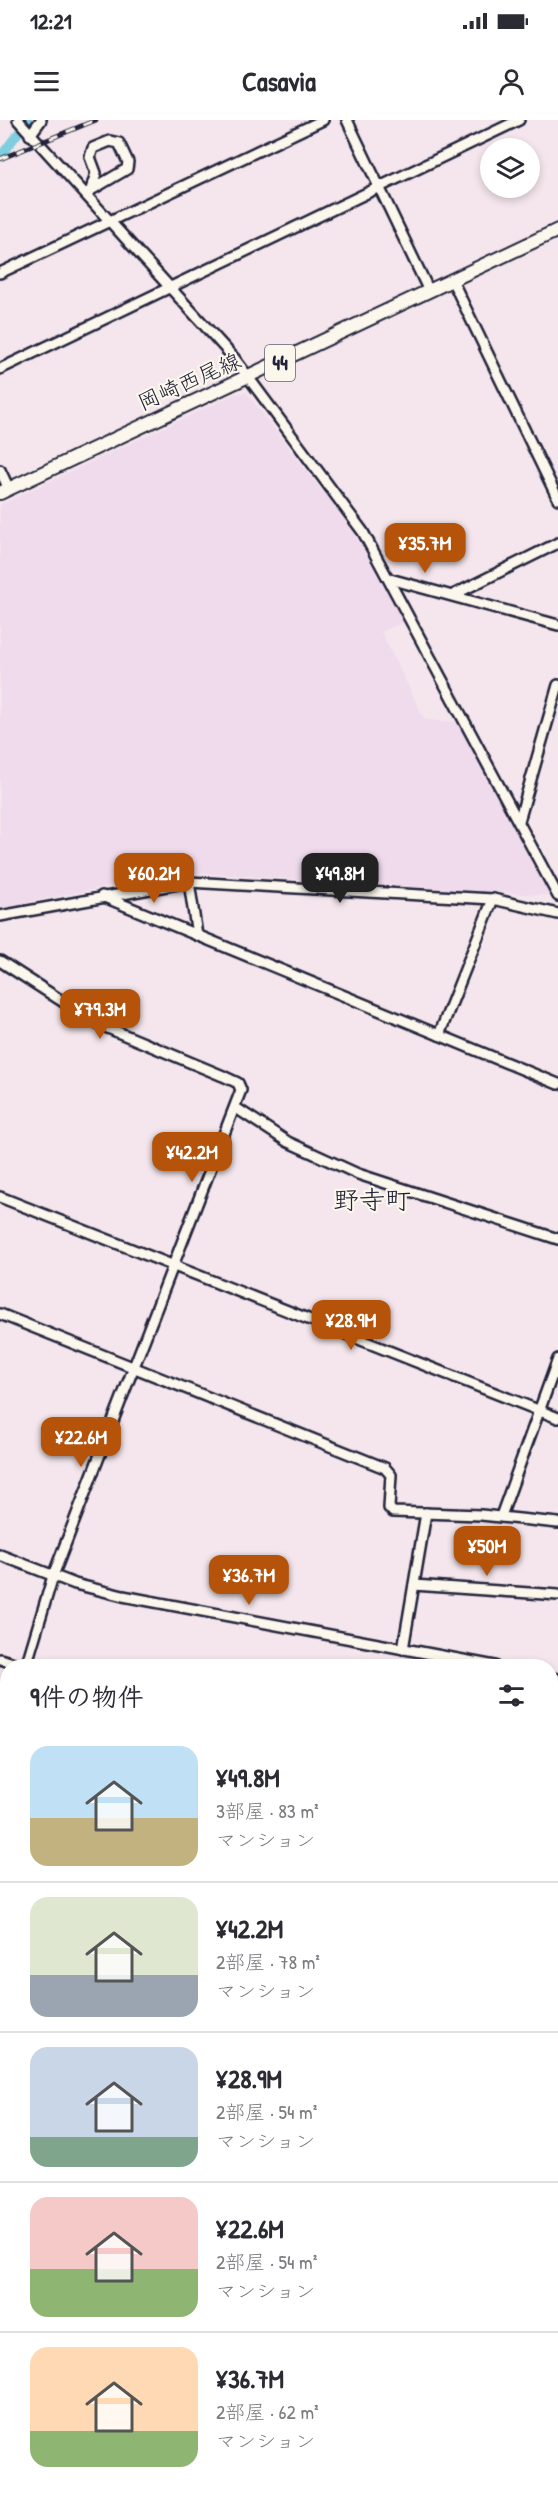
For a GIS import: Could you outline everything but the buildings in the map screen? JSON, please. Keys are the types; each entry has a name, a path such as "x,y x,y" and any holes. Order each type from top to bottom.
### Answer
{"main road":[{"name":"岡崎西尾線","path":"5,491 249,378 558,230"}],"street":[{"path":"18,120 88,192 249,378 363,532 558,896"},
{"path":"29,133 41,120"},
{"path":"0,273 323,120"},
{"path":"347,120 429,291"},
{"path":"0,369 519,120"},
{"path":"110,141 119,143 128,162 127,169 88,192 96,173 90,157 93,148 110,141"},
{"path":"452,280 558,499"},
{"path":"0,470 5,491"},
{"path":"453,595 558,543"},
{"path":"390,579 558,625"},
{"path":"519,821 558,685"},
{"path":"189,882 196,935"},
{"path":"0,916 189,882 493,899 558,915"},
{"path":"102,896 558,1084"},
{"path":"439,1035 493,899"},
{"path":"0,961 96,1023 238,1083 241,1090 236,1108 53,1576 27,1659"},
{"path":"236,1108 288,1142 358,1174 558,1239"},
{"path":"0,1197 558,1418"},
{"path":"0,1314 385,1468 391,1475 391,1511 501,1516 558,1523"},
{"path":"501,1516 558,1359"},
{"path":"403,1648 426,1513"},
{"path":"0,1555 53,1576 123,1596 459,1659"},
{"path":"414,1585 558,1595"}],"shaded area":[{"path":"246,392 354,532 406,621 381,632 425,720 459,722 554,896 181,872 0,908 0,505 235,394"}],"waterway":[{"path":"0,157 28,120"}],"railway":[{"path":"0,159 96,120"}],"district":[{"name":"野寺町","path":"372,1200"}]}
